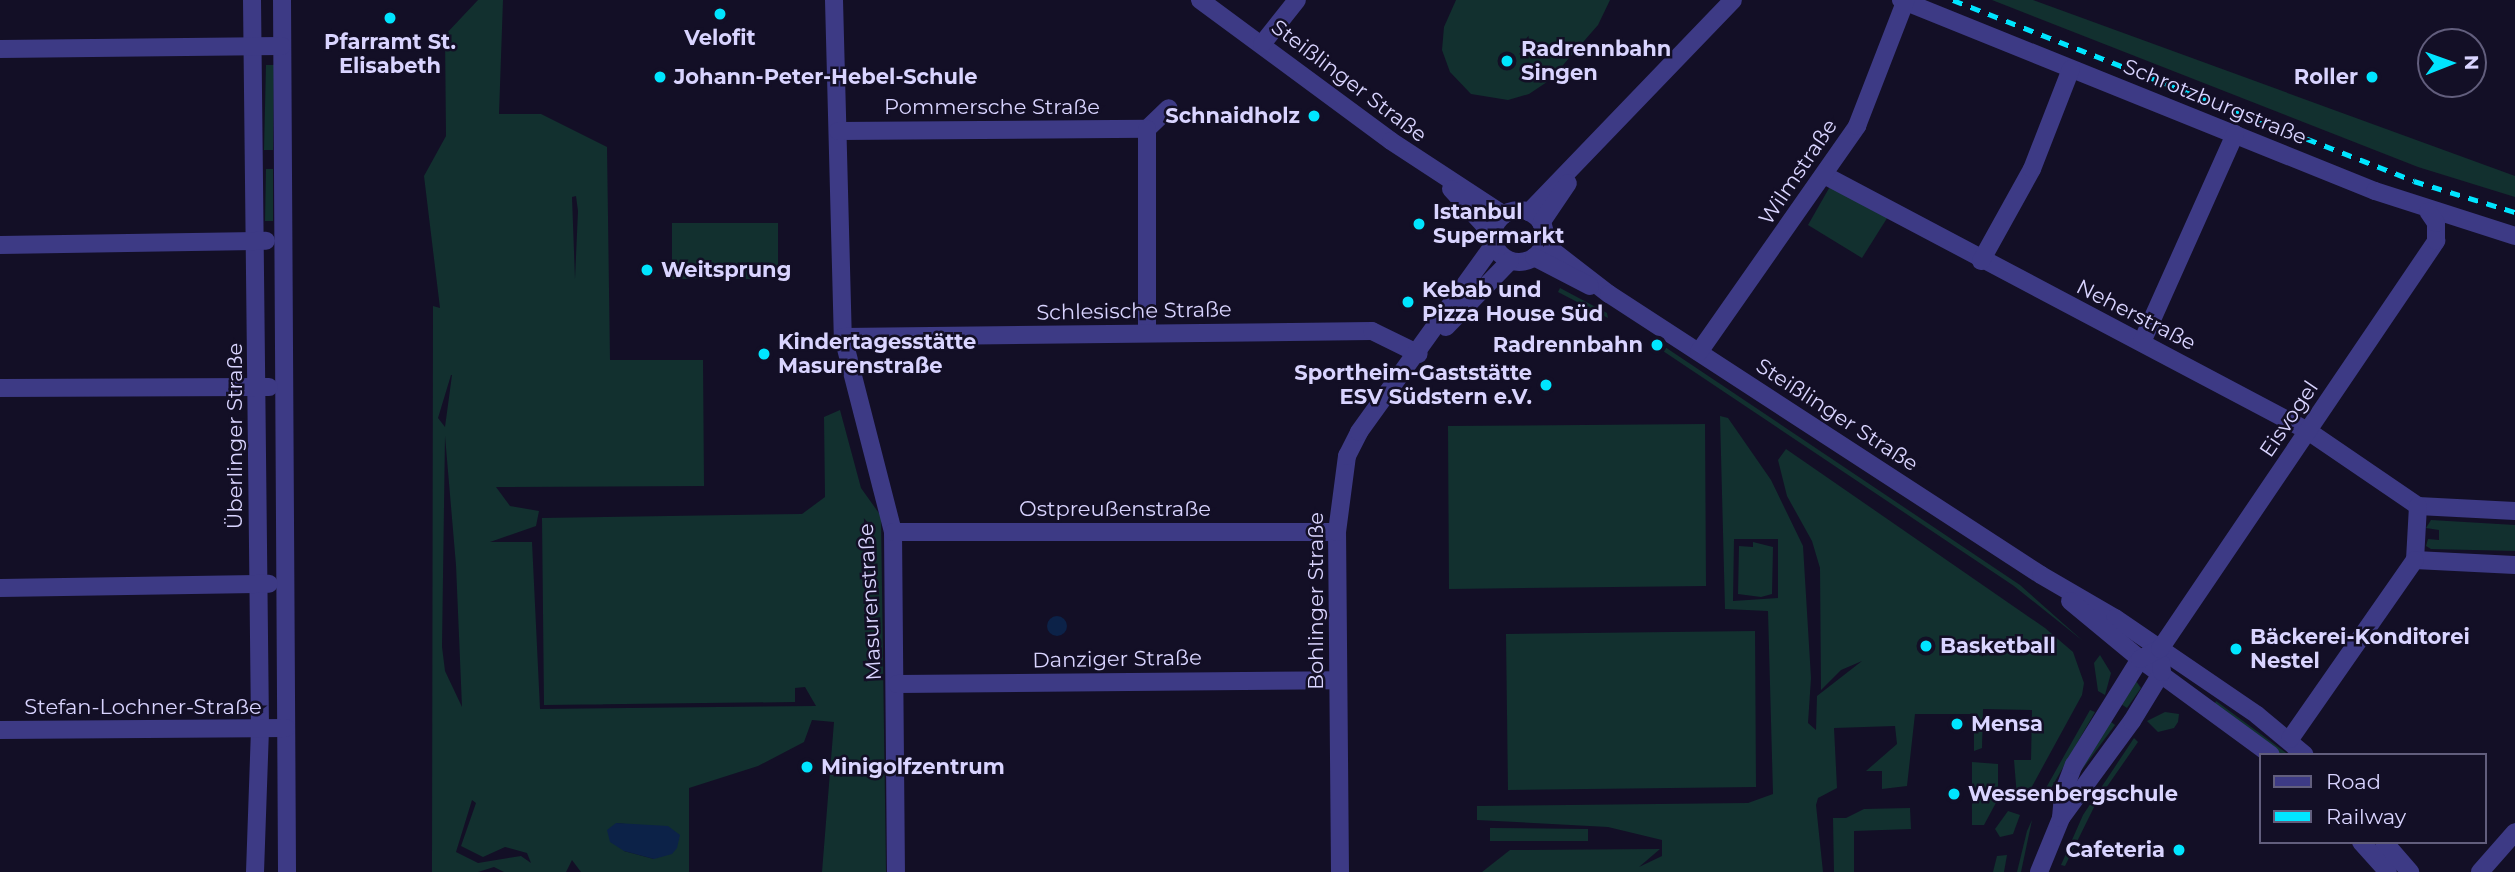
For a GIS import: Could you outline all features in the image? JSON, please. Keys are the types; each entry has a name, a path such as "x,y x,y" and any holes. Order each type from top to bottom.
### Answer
{"street":[{"name":"Überlinger Straße","path":"252,0 260,729 255,872"},
{"path":"282,0 281,241 287,872"},
{"name":"Masurenstraße","path":"834,0 843,337 893,532 897,684 896,872"},
{"name":"Steißlinger Straße","path":"1200,0 1437,174 1504,215"},
{"path":"1262,44 1297,0"},
{"path":"1510,261 1539,251 1535,217 1593,145 1733,0"},
{"name":"Schrotzburgstraße","path":"1903,1 2428,211 2515,236"},
{"name":"Wilmstraße","path":"1699,352 1826,176 1857,126 1903,1"},
{"path":"0,50 282,46"},
{"path":"1981,261 2032,169 2071,69"},
{"path":"1147,333 1147,129 1169,108"},
{"name":"Pommersche Straße","path":"838,131 1147,129"},
{"path":"2142,342 2235,134"},
{"name":"Steißlinger Straße","path":"1437,174 1510,261"},
{"name":"Neherstraße","path":"1826,176 1981,261 2142,342 2308,431 2418,506"},
{"name":"Eisvogel","path":"2160,649 2436,241 2435,223 2428,211"},
{"path":"1494,239 1504,215 1535,217"},
{"name":"Bohlinger Straße","path":"1340,872 1337,532 1347,456 1359,432 1419,354 1494,239"},
{"path":"0,245 281,241"},
{"name":"Steißlinger Straße","path":"1539,251 2160,649 2290,739 2303,753"},
{"name":"Bohlinger Straße","path":"1419,354 1510,261"},
{"name":"Schlesische Straße","path":"843,337 1372,331 1419,354"},
{"path":"0,388 283,387"},
{"path":"2290,739 2415,560 2418,506 2515,511"},
{"name":"Ostpreußenstraße","path":"893,532 1337,532"},
{"path":"2415,560 2515,565"},
{"name":"Steißlinger Straße","path":"2041,575 2140,659 2268,753"},
{"path":"0,588 285,583"},
{"path":"2039,872 2061,818 2162,673 2160,649 2140,659 2074,765 2063,793 2061,818"},
{"name":"Danziger Straße","path":"897,684 1338,680"},
{"name":"Stefan-Lochner-Straße","path":"0,730 286,728"},
{"path":"2480,872 2515,832"},
{"path":"2363,844 2388,872"},
{"path":"2386,844 2410,872"}],"green space":[{"path":"478,0 503,0 499,114 541,114 607,147 610,360 703,360 704,486 496,487 510,506 539,511 536,526 490,542 532,542 540,709 816,706 805,687 795,688 795,702 544,705 542,518 802,514 825,497 824,417 840,410 861,488 881,516 886,872 822,872 834,722 812,720 804,742 758,766 689,788 689,872 581,872 572,860 566,872 504,872 494,867 478,872 432,872 433,306 440,308 424,176 446,136 445,35","holes":["576,196 578,211 575,279 572,197","451,375 452,375 445,427 438,418","445,436 456,565 462,707 445,671 442,647","472,800 476,803 461,846 483,857 505,847 527,853 531,863 521,856 478,863 456,852","616,823 635,825 654,859 624,851"]},
{"name":"Radrennbahn Singen","path":"1456,0 1610,0 1598,25 1550,80 1529,94 1508,100 1471,94 1450,72 1442,50 1444,27"},
{"path":"1992,0 2033,0 2515,176 2515,197 2418,167"},
{"path":"266,65 274,65 273,150 264,150"},
{"path":"266,169 273,169 273,221 265,221"},
{"path":"1832,183 1889,215 1862,258 1808,225"},
{"path":"672,223 778,223 778,279 672,279"},
{"path":"1560,288 1607,313 1608,318 1558,292"},
{"path":"1665,347 2020,585 2083,641 2014,586 1663,351"},
{"path":"1720,416 1728,418 1771,480 1803,546 1811,678 1808,723 1816,730 1817,696 1862,661 1841,670 1821,690 1820,568 1812,541 1787,496 1778,460 1786,449 2045,628 2073,652 2084,683 2082,695 2024,801 2017,797 2014,760 2031,760 2032,710 1983,709 1982,748 1974,751 1974,714 1915,714 1907,786 1882,789 1882,771 1866,771 1897,744 1895,726 1834,728 1837,788 1818,798 1816,805 1823,872 1482,872 1510,850 1660,849 1639,867 1662,856 1662,840 1608,827 1477,820 1477,806 1748,803 1773,794 1768,611 1725,609","holes":["1734,539 1778,539 1778,598 1733,601"]},
{"path":"1705,424 1706,586 1449,589 1448,426"},
{"path":"2431,520 2515,525 2515,551 2431,549 2426,546 2428,539 2439,540 2439,530 2426,528"},
{"path":"1753,542 1773,547 1772,594 1761,597 1738,594 1739,546 1753,547"},
{"path":"1755,631 1756,787 1508,790 1506,634"},
{"path":"2100,655 2111,673 2105,695 2098,691 2094,663"},
{"path":"2136,681 2141,688 2127,708 2121,704"},
{"path":"2216,701 2286,753 2276,753 2213,707"},
{"path":"2090,710 2095,712 2046,797 2042,795"},
{"path":"2165,712 2179,714 2178,722 2174,728 2158,732 2147,721"},
{"path":"2110,721 2115,725 2081,771 2081,768"},
{"path":"2134,738 2138,742 2097,801 2065,866 2061,865 2083,815"},
{"path":"1972,762 1998,764 1998,799 1984,825 1972,825"},
{"path":"1910,808 1911,829 1854,831 1854,872 1834,872 1833,818 1846,818 1864,809"},
{"path":"2008,811 2020,815 2013,834 2000,837 1995,829"},
{"path":"2032,820 2021,872 2017,872 2027,831"},
{"path":"1490,828 1588,829 1588,841 1490,841"},
{"path":"2007,855 2004,872 1993,872 1997,856"}],"water":[{"path":"1057,616 1064,619 1067,626 1064,633 1057,636 1050,633 1047,626 1050,619"},
{"path":"616,823 668,826 680,835 677,848 672,854 654,859 624,851 610,842 607,830"}],"railway":[{"path":"1953,0 2414,181 2515,212"}],"place":[{"name":"Velofit","path":"720,14"},
{"name":"Pfarramt St. Elisabeth","path":"390,18"},
{"name":"Radrennbahn Singen","path":"1507,61"},
{"name":"Johann-Peter-Hebel-Schule","path":"660,77"},
{"name":"Roller","path":"2372,77"},
{"name":"Schnaidholz","path":"1314,116"},
{"name":"Istanbul Supermarkt","path":"1419,224"},
{"name":"Weitsprung","path":"647,270"},
{"name":"Kebab und Pizza House Süd","path":"1408,302"},
{"name":"Radrennbahn","path":"1657,345"},
{"name":"Kindertagesstätte Masurenstraße","path":"764,354"},
{"name":"Sportheim-Gaststätte ESV Südstern e.V.","path":"1546,385"},
{"name":"Basketball","path":"1926,646"},
{"name":"Bäckerei-Konditorei Nestel","path":"2236,649"},
{"name":"Mensa","path":"1957,724"},
{"name":"Minigolfzentrum","path":"807,767"},
{"name":"Wessenbergschule","path":"1954,794"},
{"name":"Cafeteria","path":"2179,850"}]}
